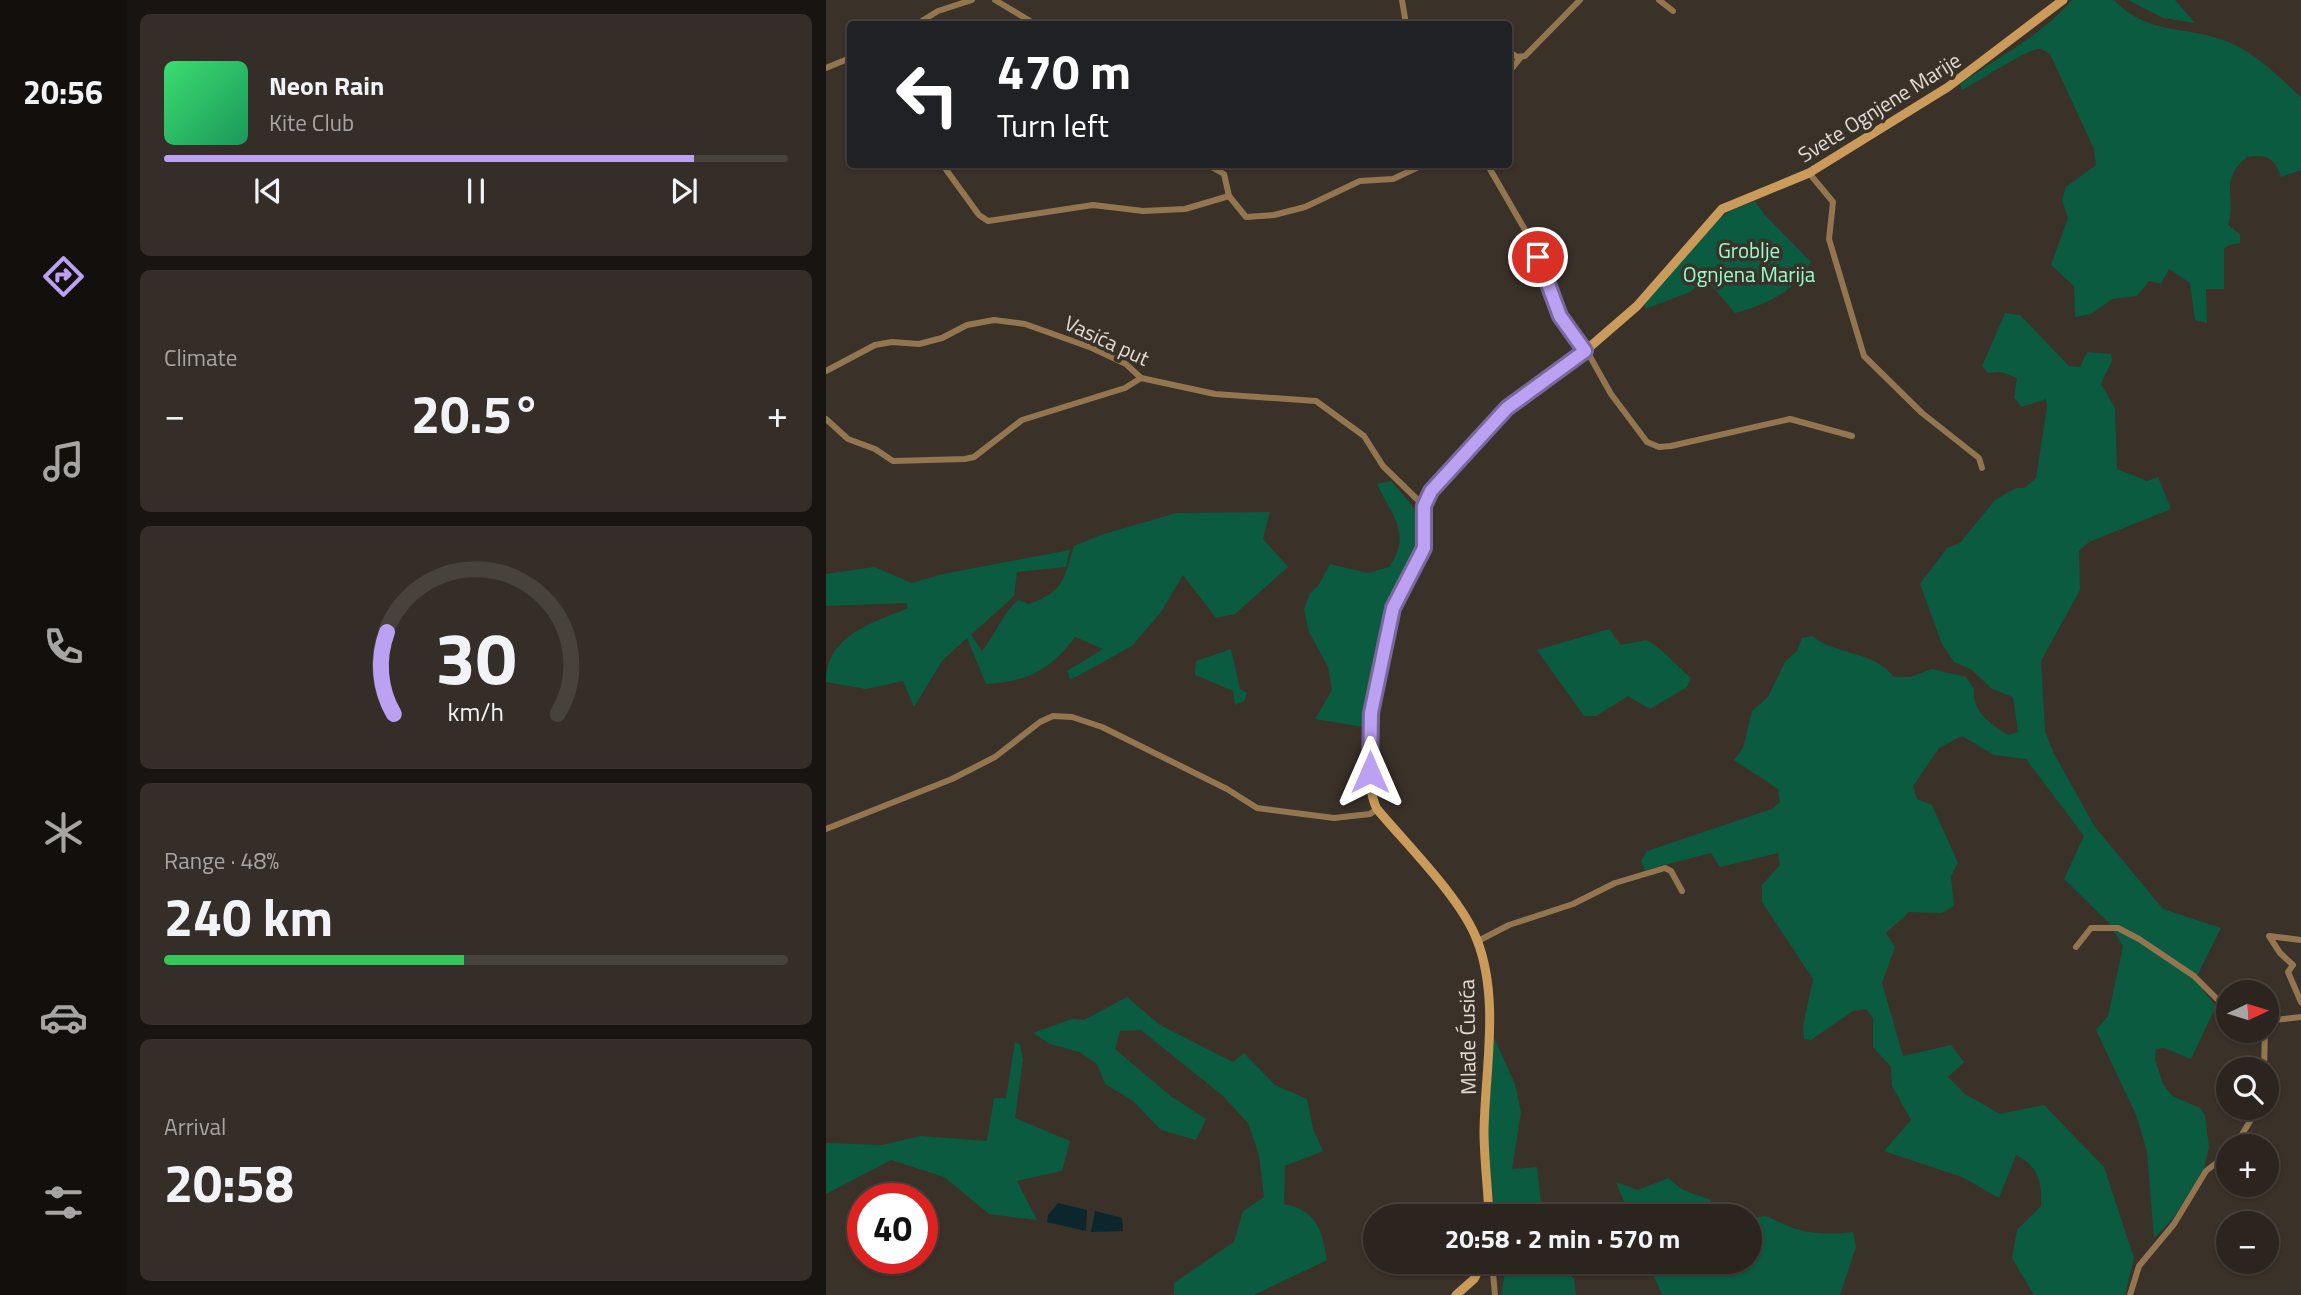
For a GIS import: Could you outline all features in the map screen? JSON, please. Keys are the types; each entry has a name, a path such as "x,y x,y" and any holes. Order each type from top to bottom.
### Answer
{"street":[{"path":"922,21 938,11 972,0"},
{"path":"995,0 1030,21"},
{"path":"1402,0 1406,21"},
{"path":"1512,68 1580,0"},
{"path":"1659,0 1673,11"},
{"name":"Svete Ognjene Marije","path":"1424,506 1439,480 1507,408 1585,351 1637,306 1722,209 1809,173 1948,87 2063,0"},
{"path":"1512,53 1521,57"},
{"path":"826,68 847,59"},
{"path":"945,168 979,215 988,221 1093,205 1143,211 1185,209 1228,196"},
{"path":"1213,168 1224,174 1228,196 1246,218 1274,215 1305,207 1360,181 1393,179 1416,168"},
{"path":"1489,168 1528,235 1560,316 1611,394 1653,445 1671,446 1790,419 1852,436"},
{"path":"1809,173 1833,202 1829,239 1864,356 1922,413 1979,458 1982,468"},
{"name":"Vasića put","path":"826,371 875,345 892,342 919,344 942,338 967,325 994,320 1025,324 1092,348 1126,364 1142,377 1215,394 1316,401 1364,436 1383,466 1424,506"},
{"path":"826,419 848,439 875,449 893,461 965,459 974,457 1022,420 1125,388 1142,377"},
{"path":"826,829 952,779 995,757 1040,722 1053,716 1072,717 1102,727 1227,789 1257,808 1334,818 1370,814 1377,809 1370,796 1371,713 1393,608 1424,548 1424,506"},
{"name":"Mlađe Ćusića","path":"1377,809 1464,915 1478,941 1487,996 1484,1133 1488,1204"},
{"path":"1478,941 1509,925 1573,904 1615,883 1665,868 1671,871 1682,891"},
{"path":"2076,947 2091,928 2118,928 2194,976 2216,998"},
{"path":"2301,940 2269,936 2280,953 2293,965 2288,972 2301,1002"},
{"path":"2279,1020 2301,1017"},
{"path":"2130,1295 2139,1266 2152,1247 2174,1224 2206,1171 2216,1163"},
{"path":"1456,1295 1478,1274"},
{"path":"1493,1274 1495,1295"}],"green space":[{"path":"2072,0 2114,0 2142,20 2233,44 2261,61 2301,97 2301,170 2281,177 2273,162 2265,157 2254,156 2247,157 2233,173 2228,225 2240,234 2240,243 2224,249 2224,289 2206,289 2207,323 2195,320 2190,283 2169,269 2161,284 2149,281 2137,296 2112,299 2091,314 2075,317 2074,286 2051,265 2068,218 2062,200 2066,187 2096,165 2094,149 2050,54 2040,49 2034,50 1962,90 1960,84 2033,35"},
{"path":"2128,0 2175,0 2195,23 2163,18"},
{"name":"Groblje Ognjena Marija","path":"1755,201 1765,215 1811,262 1797,281 1769,301 1735,313 1706,279 1690,292 1645,309 1645,304 1711,224 1730,211"},
{"path":"2005,313 2020,315 2069,366 2080,367 2087,352 2111,354 2112,361 2101,384 2115,408 2117,469 2147,481 2158,477 2171,509 2089,542 2079,551 2080,590 2041,661 2045,731 2053,752 2095,827 2163,909 2221,928 2195,980 2216,1006 2191,1059 2164,1048 2156,1049 2155,1059 2163,1084 2172,1096 2200,1108 2205,1115 2209,1147 2204,1169 2172,1220 2154,1238 2147,1152 2137,1117 2096,1030 2108,1016 2123,946 2109,923 2064,879 2084,836 2026,759 1994,755 1962,736 1939,748 1913,786 1917,799 1932,805 1958,863 1951,876 1954,906 1942,913 1909,912 1886,933 1895,947 1882,983 1903,1056 1951,1045 1964,1062 1948,1077 1965,1094 2000,1114 2044,1105 2104,1167 2134,1258 2125,1295 2034,1295 2012,1258 2017,1230 2041,1206 2038,1176 2024,1159 2016,1155 1999,1198 1962,1177 1884,1151 1911,1120 1892,1086 1891,1067 1873,1047 1873,1018 1866,1009 1853,1011 1811,1040 1804,1039 1803,1026 1813,979 1762,902 1762,885 1780,865 1778,853 1720,867 1711,853 1645,870 1641,861 1647,851 1772,809 1780,802 1778,789 1734,760 1743,748 1752,711 1768,697 1785,662 1797,651 1802,638 1812,636 1833,647 1865,657 1885,668 1894,677 1911,677 1932,669 1966,677 1974,689 1976,704 1984,716 2008,735 2018,732 2013,697 1992,689 1972,670 1954,662 1942,644 1920,584 1947,548 1960,543 1995,500 2016,488 2024,488 2036,478 2046,399 2022,407 2014,398 2017,378 2001,372 1988,373 1982,366"},
{"path":"1391,481 1415,509 1418,540 1415,556 1386,608 1372,693 1363,727 1315,719 1332,690 1328,667 1309,632 1304,609 1310,593 1318,586 1330,564 1368,573 1389,567 1396,555 1399,534 1397,524 1377,484"},
{"path":"1270,512 1263,539 1288,567 1235,614 1216,618 1183,575 1161,612 1132,646 1076,677 1070,679 1067,671 1103,649 1075,637 1056,658 1037,672 1014,680 986,684 967,638 942,661 914,707 903,681 866,689 826,682 828,666 843,642 867,626 908,608 906,603 826,606 826,574 874,567 912,583 943,574 1070,550 1066,567 1017,572 1014,596 971,635 982,651 1018,600 1029,604 1056,589 1064,576 1074,546 1101,535 1176,513"},
{"path":"1609,629 1621,645 1646,640 1658,648 1691,678 1687,687 1650,709 1628,696 1596,716 1584,716 1537,650"},
{"path":"1231,649 1240,689 1247,693 1244,701 1235,705 1233,691 1195,675 1196,661"},
{"path":"1127,997 1160,1025 1233,1062 1244,1053 1275,1085 1307,1099 1313,1129 1323,1151 1285,1166 1284,1204 1304,1211 1316,1223 1323,1239 1327,1260 1254,1295 1174,1295 1174,1283 1234,1242 1243,1211 1264,1197 1259,1155 1248,1123 1223,1096 1141,1030 1120,1031 1115,1049 1172,1097 1206,1119 1196,1140 1161,1130 1133,1101 1105,1084 1097,1064 1079,1052 1050,1044 1033,1033 1072,1019 1084,1020"},
{"path":"1492,1033 1515,1084 1521,1112 1512,1169 1537,1167 1541,1202 1494,1204 1487,1135"},
{"path":"1015,1042 1020,1045 1023,1059 1015,1118 1070,1141 1062,1171 1017,1181 1037,1220 989,1214 944,1177 891,1160 826,1194 826,1143 882,1145 921,1136 987,1141 994,1098 1006,1098"},
{"path":"1668,1178 1683,1190 1711,1200 1711,1204 1625,1204 1616,1182 1638,1190"},
{"path":"1762,1216 1808,1232 1853,1232 1856,1247 1840,1295 1662,1295 1653,1274 1762,1274"},
{"path":"1505,1274 1570,1274 1574,1279 1576,1295 1501,1295"}],"water":[{"path":"1058,1203 1087,1210 1086,1231 1047,1222 1048,1215"},
{"path":"1095,1211 1122,1218 1123,1231 1091,1232"}],"route":[{"path":"1370,772 1371,713 1393,608 1424,548 1424,506 1431,491 1507,408 1585,351 1583,344 1560,316 1538,257"}]}
